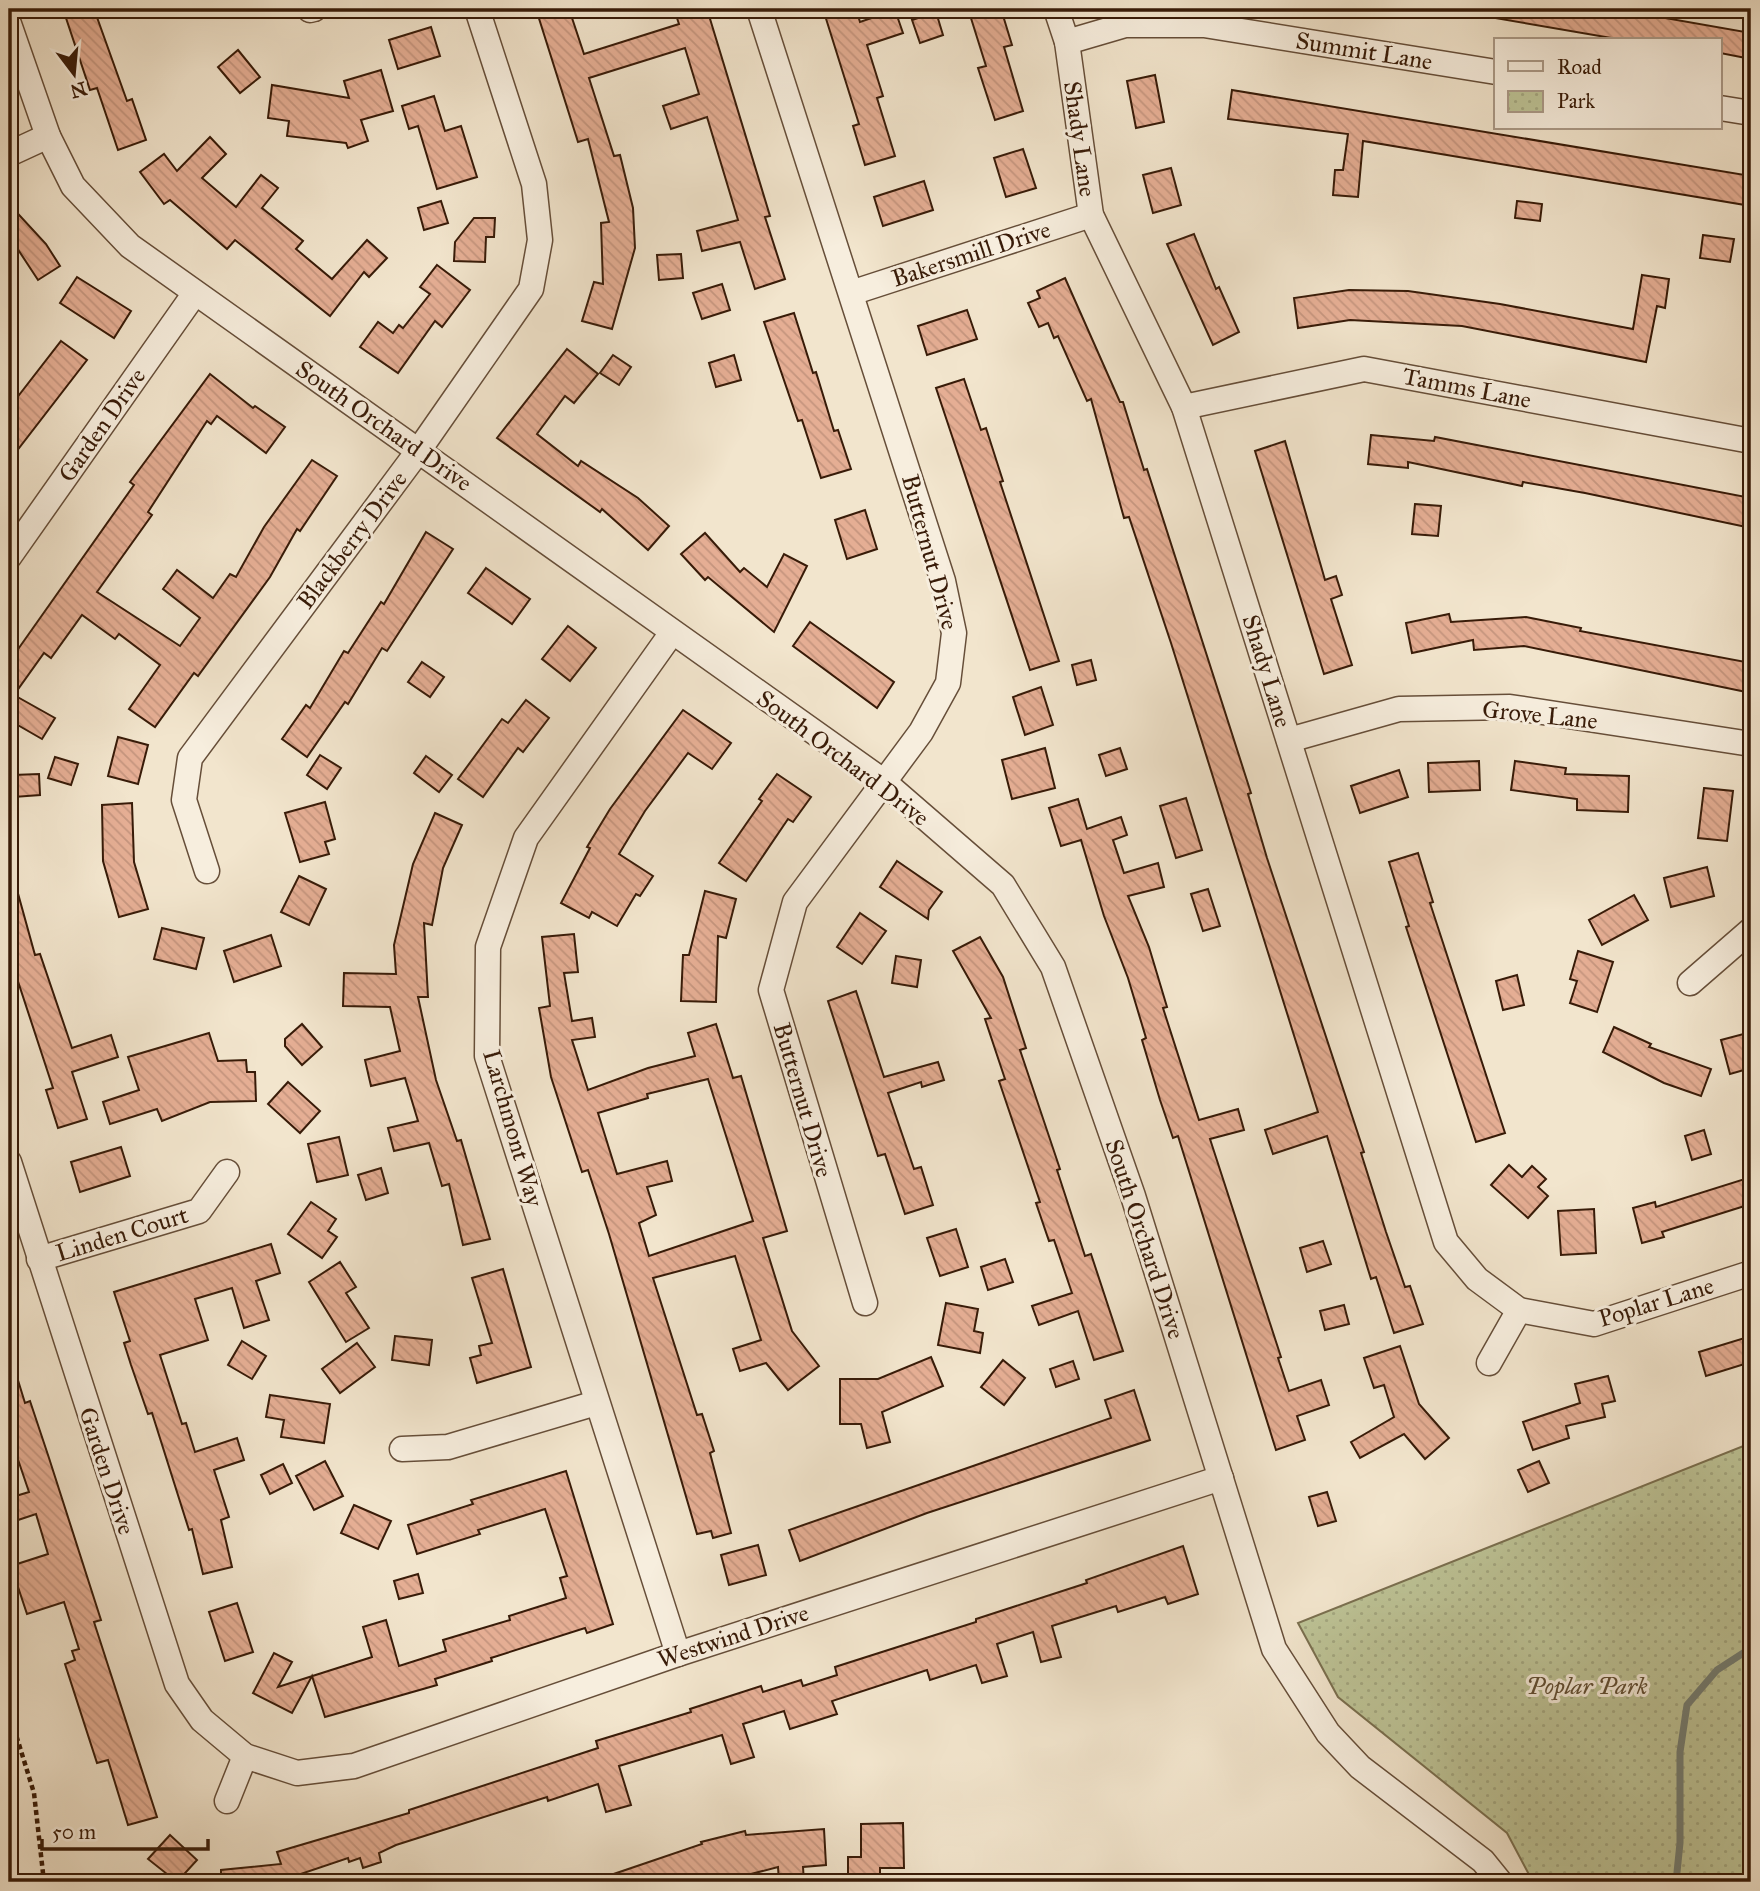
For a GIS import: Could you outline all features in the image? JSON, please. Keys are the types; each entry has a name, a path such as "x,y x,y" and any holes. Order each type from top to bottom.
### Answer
{"street":[{"name":"Blackberry Drive","path":"207,871 184,800 190,758 419,450 531,289 540,240 534,184 477,9"},
{"name":"Butternut Drive","path":"759,9 943,581 954,633 948,683 921,732 795,902 771,990 865,1303"},
{"name":"Shady Lane","path":"1056,9 1067,42 1091,215 1184,407 1446,1242 1476,1279 1519,1310"},
{"name":"South Orchard Drive","path":"9,24 47,136 73,186 130,246 419,450 671,634 883,781 1003,885 1053,967 1133,1196 1274,1649 1328,1733 1360,1767 1483,1861 1500,1882"},
{"name":"Summit Lane","path":"1067,42 1125,25 1204,25 1494,72"},
{"path":"1722,108 1751,113"},
{"path":"9,154 47,136"},
{"name":"Bakersmill Drive","path":"851,293 1091,215"},
{"name":"Garden Drive","path":"9,557 195,293"},
{"name":"Tamms Lane","path":"1184,407 1364,369 1751,442"},
{"name":"Larchmont Way","path":"671,634 526,838 488,947 487,1056 678,1654"},
{"name":"Grove Lane","path":"1289,740 1399,709 1510,707 1751,744"},
{"path":"1690,983 1751,930"},
{"name":"Garden Drive","path":"9,1162 177,1684 202,1720 246,1756"},
{"name":"Linden Court","path":"39,1259 199,1211 227,1172"},
{"name":"Poplar Lane","path":"1519,1310 1594,1324 1751,1273"},
{"path":"1489,1363 1519,1310"},
{"path":"402,1449 448,1447 596,1403"},
{"name":"Westwind Drive","path":"246,1756 297,1773 354,1766 678,1654 1221,1478"},
{"path":"227,1801 246,1756"}],"path":[{"path":"9,1712 34,1793 44,1882"}],"green space":[{"name":"Poplar Park","path":"1751,1443 1751,1882 1533,1882 1507,1833 1338,1697 1298,1623"}],"building":[{"path":"63,9 94,9 127,101 132,99 146,140 118,150 97,88 90,90"},
{"path":"536,9 569,9 584,54 679,24 674,9 707,9 770,216 765,217 785,279 755,289 740,242 702,251 697,231 738,220 707,117 671,129 663,106 699,94 685,48 589,78 614,156 620,155 633,208 635,248 612,329 582,321 594,282 603,284 601,223 609,222 588,139 578,142"},
{"path":"823,9 856,9 860,22 895,10 903,33 867,45 883,96 877,98 895,156 865,165 853,126 859,124"},
{"path":"1001,9 1012,45 1004,47 1023,111 995,120 978,68 986,66 970,15"},
{"path":"1496,9 1614,9 1751,33 1751,59 1722,53 1722,38 1611,38 1495,18"},
{"path":"936,12 943,35 920,43 912,20"},
{"path":"431,27 440,56 398,69 389,40"},
{"path":"238,50 260,77 240,93 218,67"},
{"path":"381,70 393,111 361,120 368,141 348,148 346,143 287,136 289,121 268,118 272,85 349,98 344,81"},
{"path":"1155,75 1164,122 1136,128 1127,81"},
{"path":"1232,90 1751,176 1751,206 1363,141 1358,197 1333,195 1335,170 1343,170 1348,134 1228,119"},
{"path":"434,96 445,131 461,126 477,177 437,189 418,126 409,129 402,106"},
{"path":"210,137 226,154 202,178 236,207 261,175 278,188 262,208 303,241 296,249 332,279 367,240 387,258 369,277 364,272 330,316 235,240 227,249 170,200 164,204 140,172 164,154 177,171"},
{"path":"1023,149 1036,188 1006,197 994,158"},
{"path":"1171,168 1181,205 1153,213 1143,175"},
{"path":"924,181 933,210 883,226 874,197"},
{"path":"441,201 448,223 424,230 418,208"},
{"path":"1517,201 1542,204 1540,221 1515,218"},
{"path":"9,204 46,244 60,266 38,280 17,248 9,255"},
{"path":"474,218 495,218 494,237 486,237 485,262 454,261 455,242"},
{"path":"1194,234 1216,289 1219,287 1239,332 1213,345 1167,244"},
{"path":"1703,235 1734,239 1730,262 1700,258"},
{"path":"681,254 683,278 659,280 657,255"},
{"path":"437,265 470,290 442,327 435,321 398,373 360,347 378,322 393,333 399,325 403,328 430,294 420,287"},
{"path":"1642,275 1669,279 1665,308 1657,306 1646,362 1462,326 1350,320 1298,328 1294,298 1349,290 1408,291 1500,304 1633,329"},
{"path":"77,277 131,311 114,338 60,303"},
{"path":"1065,278 1120,402 1123,402 1144,470 1147,469 1251,793 1248,794 1267,858 1364,1152 1361,1153 1386,1232 1405,1287 1410,1286 1423,1324 1394,1333 1376,1277 1371,1279 1327,1136 1273,1154 1265,1130 1318,1112 1171,643 1129,517 1124,518 1091,399 1087,401 1058,336 1054,338 1048,323 1039,327 1028,303 1040,298 1037,291"},
{"path":"722,284 730,310 702,319 693,293"},
{"path":"967,310 977,339 927,355 918,326"},
{"path":"794,313 834,431 838,430 851,469 821,478 764,322"},
{"path":"61,341 87,360 9,461 9,408"},
{"path":"567,349 598,374 574,403 565,396 537,434 578,466 581,461 638,498 669,526 648,550 602,509 600,512 497,438"},
{"path":"613,355 631,367 619,385 600,373"},
{"path":"734,355 741,380 716,387 709,363"},
{"path":"210,374 253,408 255,406 285,427 266,453 217,416 211,424 207,421 148,512 152,515 97,592 180,646 200,618 163,589 177,570 213,598 230,574 236,577 264,527 312,460 337,476 300,531 297,529 270,577 198,676 194,673 155,727 129,709 160,665 119,634 115,639 82,615 51,658 44,653 14,695 55,718 42,739 9,720 9,662 134,485 130,482"},
{"path":"964,379 981,430 986,428 1003,481 1000,482 1059,661 1030,670 936,388"},
{"path":"1371,435 1434,441 1435,437 1751,498 1751,528 1585,493 1523,482 1522,486 1408,462 1408,468 1368,464"},
{"path":"1285,441 1325,580 1336,576 1342,595 1331,599 1352,665 1324,674 1255,451"},
{"path":"1415,504 1441,506 1438,536 1412,534"},
{"path":"865,510 877,549 847,559 835,520"},
{"path":"426,532 453,549 387,651 382,648 348,704 345,702 307,757 282,739 306,705 310,708 344,651 348,653 381,602 384,604"},
{"path":"705,533 740,572 744,568 767,587 784,554 807,566 774,632 708,577 705,580 681,554"},
{"path":"486,568 530,599 512,624 468,593"},
{"path":"1449,614 1451,622 1526,617 1581,628 1580,631 1751,663 1751,693 1524,646 1474,650 1473,640 1412,653 1406,623"},
{"path":"810,622 894,682 877,708 793,646"},
{"path":"568,626 596,648 570,681 542,659"},
{"path":"1091,660 1096,680 1077,685 1072,665"},
{"path":"422,662 444,677 430,697 408,682"},
{"path":"1041,687 1053,725 1025,735 1013,697"},
{"path":"526,700 549,718 523,752 518,748 483,797 458,779 502,719 508,723"},
{"path":"683,710 731,743 712,769 688,753 645,811 619,854 653,876 640,896 636,894 617,926 592,912 589,918 561,903 590,848 587,847 610,809"},
{"path":"118,737 148,745 138,784 108,776"},
{"path":"1045,748 1055,788 1012,799 1002,760"},
{"path":"1120,748 1127,769 1106,776 1099,755"},
{"path":"320,755 341,768 327,789 307,775"},
{"path":"426,756 452,775 439,792 414,773"},
{"path":"55,757 78,764 71,785 48,778"},
{"path":"1479,761 1480,790 1429,792 1428,763"},
{"path":"1515,761 1566,768 1565,774 1629,776 1628,812 1577,810 1577,799 1511,790"},
{"path":"1399,770 1408,797 1360,813 1351,786"},
{"path":"39,774 40,795 14,797 13,775"},
{"path":"777,774 811,797 793,822 788,819 746,881 719,863 762,801 759,799"},
{"path":"1704,788 1733,791 1727,841 1698,838"},
{"path":"1186,798 1202,850 1176,858 1160,806"},
{"path":"1078,799 1087,829 1121,817 1127,835 1113,840 1124,873 1158,863 1164,887 1128,896 1149,947 1167,1007 1163,1008 1199,1120 1238,1109 1244,1130 1210,1139 1281,1357 1278,1358 1289,1391 1321,1380 1329,1405 1297,1416 1305,1440 1276,1450 1178,1136 1173,1138 1160,1100 1142,1040 1146,1038 1128,978 1104,916 1081,840 1061,846 1049,808"},
{"path":"325,802 335,839 325,842 329,854 300,862 285,813"},
{"path":"132,803 134,862 148,909 119,917 103,861 102,805"},
{"path":"435,813 462,825 443,868 432,925 424,923 428,997 418,997 436,1080 457,1141 461,1140 490,1239 463,1245 449,1184 442,1186 429,1143 394,1151 388,1128 418,1121 405,1078 371,1086 365,1060 400,1051 390,1007 343,1006 344,973 396,974 394,945 413,864"},
{"path":"1418,853 1433,902 1430,903 1505,1133 1476,1142 1406,927 1409,926 1389,862"},
{"path":"897,861 942,892 929,910 928,919 880,887"},
{"path":"1707,867 1714,896 1671,907 1664,878"},
{"path":"299,876 326,889 309,925 281,912"},
{"path":"14,879 35,955 40,954 72,1048 111,1035 118,1057 72,1072 87,1119 58,1128 46,1090 53,1088 9,954 9,880"},
{"path":"1208,889 1220,926 1203,931 1191,894"},
{"path":"705,891 736,899 726,938 718,936 716,1002 681,1001 683,955 689,955"},
{"path":"1634,895 1648,920 1602,945 1589,920"},
{"path":"860,913 886,931 862,964 837,947"},
{"path":"162,928 204,938 196,969 154,959"},
{"path":"574,934 578,972 564,973 572,1021 592,1018 595,1037 572,1040 588,1090 648,1068 695,1056 688,1033 716,1024 733,1078 741,1076 787,1231 763,1238 792,1331 819,1366 788,1390 766,1363 740,1371 733,1349 761,1340 735,1256 653,1278 697,1415 702,1414 714,1451 710,1453 731,1533 713,1538 711,1531 697,1534 609,1234 588,1170 582,1172 551,1077 539,1008 550,1006 542,937","holes":["708,1079 753,1221 649,1256 639,1223 656,1215 647,1187 672,1181 667,1161 617,1174 598,1113 648,1098 647,1094"]},
{"path":"271,935 281,966 234,982 224,951"},
{"path":"980,937 1003,977 1026,1048 1020,1050 1060,1169 1057,1170 1085,1256 1091,1254 1123,1351 1094,1360 1078,1311 1039,1325 1032,1306 1072,1293 1054,1240 1049,1241 1036,1203 1040,1202 999,1081 1005,1079 985,1019 991,1018 953,951"},
{"path":"1578,951 1613,962 1597,1012 1570,1003 1577,981 1570,979"},
{"path":"896,956 921,960 917,987 892,983"},
{"path":"1517,975 1524,1005 1503,1010 1496,981"},
{"path":"856,991 884,1077 938,1062 944,1080 922,1087 921,1082 888,1093 914,1169 921,1167 933,1205 905,1214 885,1154 878,1156 828,1001"},
{"path":"302,1024 322,1047 302,1065 285,1046 285,1039"},
{"path":"1614,1027 1651,1044 1649,1047 1711,1069 1701,1096 1664,1083 1603,1052"},
{"path":"1751,1032 1751,1068 1730,1074 1721,1040"},
{"path":"209,1033 218,1061 246,1060 247,1072 255,1072 256,1101 210,1102 162,1121 157,1109 110,1124 103,1102 139,1090 128,1057"},
{"path":"288,1082 320,1111 300,1133 268,1104"},
{"path":"1704,1130 1711,1154 1692,1160 1685,1136"},
{"path":"339,1137 348,1175 317,1182 308,1144"},
{"path":"121,1147 130,1176 80,1192 71,1162"},
{"path":"1509,1165 1522,1177 1532,1166 1546,1179 1538,1187 1548,1196 1528,1218 1491,1185"},
{"path":"381,1168 388,1193 366,1200 358,1175"},
{"path":"1751,1177 1751,1204 1662,1232 1664,1237 1642,1243 1633,1208 1655,1202 1656,1207"},
{"path":"311,1202 336,1219 328,1231 337,1237 322,1258 288,1234"},
{"path":"1594,1209 1596,1253 1561,1255 1558,1211"},
{"path":"956,1229 968,1267 940,1276 927,1238"},
{"path":"1323,1241 1331,1264 1307,1272 1300,1248"},
{"path":"271,1244 280,1273 256,1281 269,1320 244,1328 232,1288 195,1299 208,1340 160,1355 182,1424 186,1423 195,1452 237,1438 244,1460 214,1470 229,1517 221,1520 232,1567 203,1574 192,1529 189,1530 152,1413 148,1414 124,1343 130,1341 114,1292"},
{"path":"1005,1259 1013,1282 988,1290 981,1267"},
{"path":"340,1262 356,1287 346,1293 369,1328 346,1342 309,1282"},
{"path":"503,1269 531,1367 477,1383 470,1358 481,1355 479,1346 492,1343 472,1278"},
{"path":"946,1303 978,1309 974,1331 983,1333 980,1353 938,1345"},
{"path":"1344,1305 1349,1324 1325,1330 1320,1311"},
{"path":"395,1336 432,1340 429,1365 392,1360"},
{"path":"1751,1336 1751,1362 1706,1376 1699,1352"},
{"path":"242,1341 266,1356 252,1379 228,1365"},
{"path":"357,1343 375,1367 340,1393 322,1369"},
{"path":"1400,1346 1419,1404 1449,1438 1425,1459 1404,1434 1360,1458 1351,1442 1394,1417 1384,1385 1374,1388 1364,1358"},
{"path":"931,1357 943,1386 882,1412 890,1442 867,1448 861,1424 840,1424 840,1379 878,1379"},
{"path":"1003,1360 1025,1378 1004,1405 981,1387"},
{"path":"1073,1361 1079,1379 1056,1387 1050,1369"},
{"path":"13,1364 25,1403 30,1401 101,1620 94,1622 157,1817 128,1825 108,1760 97,1763 65,1664 75,1660 72,1651 79,1649 64,1602 27,1614 11,1566 48,1554 36,1514 9,1523 9,1498 29,1492 9,1433 9,1365"},
{"path":"1608,1376 1615,1401 1602,1404 1605,1417 1566,1426 1569,1438 1533,1450 1523,1422 1580,1403 1575,1384"},
{"path":"1134,1390 1150,1440 927,1513 800,1561 789,1530 1111,1418 1105,1400"},
{"path":"270,1395 330,1404 324,1443 281,1437 284,1420 266,1417"},
{"path":"325,1461 343,1496 314,1510 296,1476"},
{"path":"1539,1461 1549,1483 1528,1492 1518,1470"},
{"path":"283,1464 292,1483 270,1494 261,1475"},
{"path":"566,1471 613,1624 587,1633 585,1628 491,1658 492,1661 435,1679 437,1685 325,1717 312,1676 372,1657 363,1627 386,1620 399,1666 446,1651 443,1640 510,1620 509,1616 566,1598 560,1578 567,1576 545,1509 478,1530 480,1534 417,1554 408,1525 473,1504 471,1500"},
{"path":"1327,1492 1336,1521 1318,1526 1309,1497"},
{"path":"354,1505 391,1521 378,1549 341,1533"},
{"path":"758,1545 766,1575 729,1585 721,1555"},
{"path":"1183,1546 1198,1594 1168,1604 1165,1597 1118,1612 1116,1606 1052,1626 1061,1657 1041,1662 1033,1632 997,1644 1007,1676 982,1683 976,1665 930,1680 927,1670 832,1701 837,1714 790,1729 784,1711 743,1724 754,1757 731,1764 722,1735 619,1766 631,1805 606,1812 598,1784 548,1801 547,1797 396,1845 379,1853 381,1862 363,1868 360,1858 349,1862 348,1858 277,1882 221,1882 221,1870 281,1864 277,1852 409,1813 409,1810 598,1748 596,1741 691,1712 690,1709 761,1686 763,1692 801,1680 803,1686 837,1675 835,1667 976,1622 976,1619 1087,1583 1086,1580"},
{"path":"418,1574 423,1593 399,1599 394,1581"},
{"path":"237,1603 253,1652 225,1661 209,1612"},
{"path":"274,1653 292,1662 278,1687 312,1676 292,1713 253,1693"},
{"path":"903,1823 904,1868 880,1868 880,1881 848,1882 848,1857 861,1857 861,1824"},
{"path":"824,1829 826,1865 803,1867 804,1882 779,1882 778,1867 732,1879 733,1882 600,1882 599,1879 702,1844 701,1842 745,1831 746,1835"},
{"path":"170,1835 197,1860 177,1882 148,1859"}],"waterway":[{"path":"1676,1882 1680,1843 1680,1752 1687,1705 1717,1670 1751,1648"}]}
